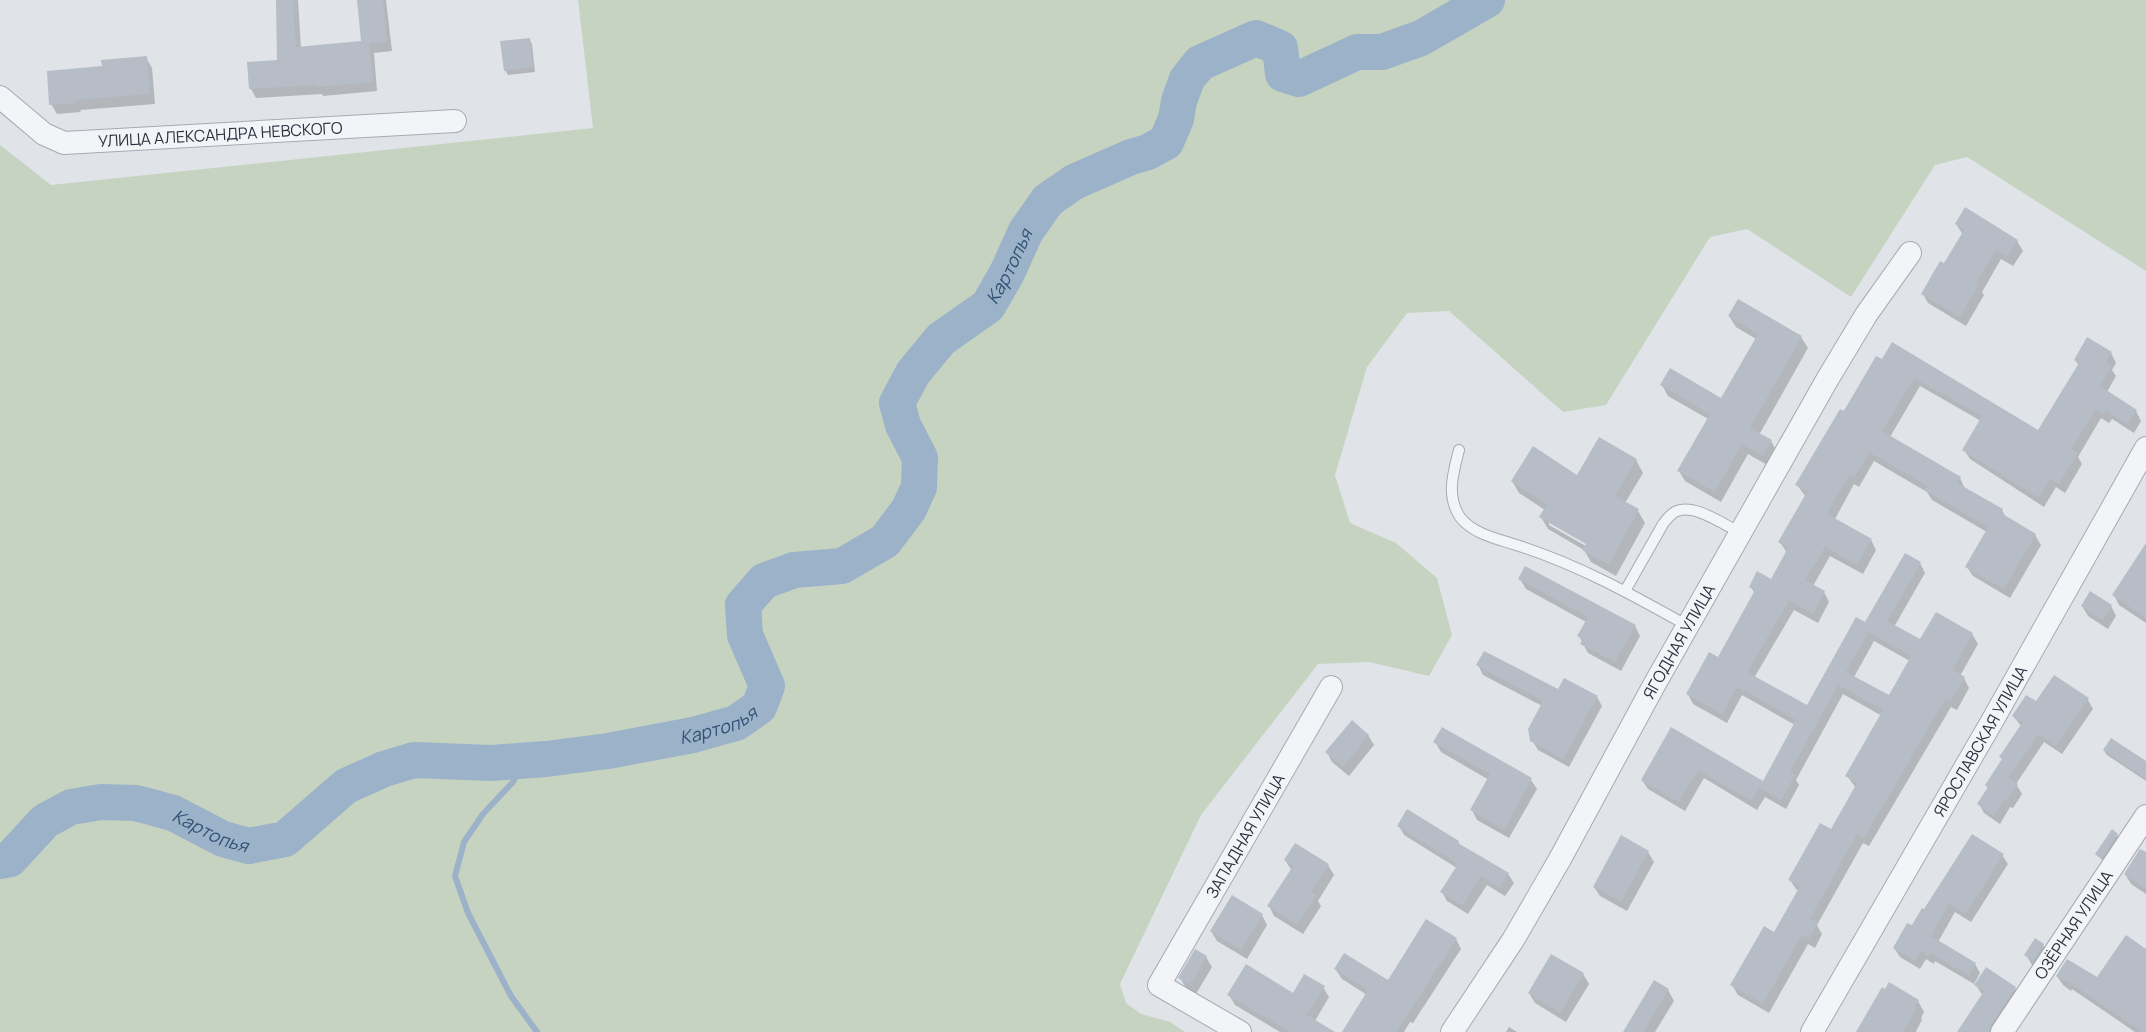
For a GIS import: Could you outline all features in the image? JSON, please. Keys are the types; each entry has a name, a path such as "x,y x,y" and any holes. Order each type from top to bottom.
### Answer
{"street":[{"name":"УЛИЦА АЛЕКСАНДРА НЕВСКОГО","path":"0,98 44,134 64,143 456,121"},
{"name":"ЯГОДНАЯ УЛИЦА","path":"1452,1032 1513,940 1688,626 1866,315 1910,253"},
{"name":"ЯРОСЛАВСКАЯ УЛИЦА","path":"1812,1032 1991,723 2146,448"},
{"name":"ЗАПАДНАЯ УЛИЦА","path":"1240,1032 1159,985 1331,687"},
{"name":"ОЗЁРНАЯ УЛИЦА","path":"2002,1032 2146,816"}],"lane":[{"path":"1459,450 1451,490 1457,510 1468,526 1497,539 1558,559 1625,591 1688,626"},
{"path":"1625,591 1671,514 1689,509 1741,533"}],"green space":[{"path":"578,0 2146,0 2146,271 1967,157 1935,165 1851,297 1747,229 1710,237 1606,405 1563,412 1449,311 1407,313 1367,367 1335,475 1350,523 1396,543 1437,578 1452,635 1429,676 1369,662 1318,664 1201,815 1120,984 1126,1003 1141,1014 1170,1022 1185,1032 0,1032 0,145 51,185 593,128"}],"building":[{"path":"276,0 293,0 296,47 361,41 357,0 383,0 387,42 369,43 373,82 249,89 247,62 277,60"},
{"path":"530,38 533,67 504,71 500,41"},
{"path":"147,56 150,94 76,100 76,103 49,105 47,71 102,66 101,60"},
{"path":"1965,207 2018,240 2007,257 1996,250 1976,282 1979,284 1960,317 1921,294 1940,261 1944,263 1964,230 1955,224"},
{"path":"1738,299 1802,336 1750,428 1772,440 1763,456 1742,444 1715,492 1677,471 1710,414 1660,385 1670,368 1721,398 1758,334 1728,316"},
{"path":"2087,337 2112,352 2106,362 2112,366 2100,386 2137,410 2128,424 2106,411 2104,414 2095,410 2072,449 2078,453 2059,484 2050,479 2039,498 1962,450 1982,416 1914,378 1882,431 1961,477 1957,483 2003,509 2001,513 2036,534 2004,589 1965,567 1988,527 1924,490 1927,486 1869,452 1854,478 1849,475 1827,514 1872,539 1857,565 1825,547 1805,580 1825,591 1813,614 1789,601 1747,672 1807,705 1856,617 1865,622 1905,553 1921,562 1887,621 1920,639 1936,612 1973,633 1953,670 1965,677 1951,701 1946,698 1864,838 1857,834 1810,919 1818,923 1809,939 1802,935 1763,1004 1730,985 1764,926 1774,932 1800,886 1788,880 1820,823 1831,829 1857,783 1845,776 1883,710 1838,685 1790,772 1795,775 1781,800 1759,788 1752,801 1698,770 1679,802 1641,780 1671,727 1763,781 1796,720 1737,687 1722,714 1686,694 1709,652 1718,657 1755,590 1749,587 1757,571 1771,579 1788,548 1778,542 1807,492 1795,485 1840,409 1844,411 1876,356 1882,359 1892,342 2038,430 2079,363 2074,360","holes":["1868,632 1911,656 1889,695 1846,672"]},
{"path":"1599,437 1637,459 1615,496 1639,509 1609,565 1582,550 1586,544 1539,517 1547,504 1511,481 1533,446 1577,475"},
{"path":"2146,543 2146,618 2112,595"},
{"path":"1525,566 1636,625 1615,662 1580,644 1583,639 1577,636 1588,617 1518,579"},
{"path":"2090,591 2112,605 2102,620 2081,606"},
{"path":"1484,651 1558,689 1564,678 1598,696 1563,759 1530,741 1528,729 1543,701 1476,665"},
{"path":"2054,675 2089,698 2056,746 2039,734 2009,777 2018,784 1994,816 1977,804 1988,787 1985,785 2002,759 1999,757 2022,723 2012,716 2026,695 2036,701"},
{"path":"1352,720 1369,735 1343,767 1325,752"},
{"path":"1442,727 1532,778 1504,830 1470,810 1490,774 1433,742"},
{"path":"2111,738 2146,761 2146,779 2103,750"},
{"path":"1407,809 1509,873 1500,888 1481,876 1463,906 1440,892 1458,864 1397,826"},
{"path":"2112,829 2118,834 2101,859 2095,854"},
{"path":"1972,834 2004,854 1965,914 1949,904 1931,936 1976,963 1969,976 1930,953 1929,956 1921,951 1915,961 1893,948 1907,923 1912,925 1922,908 1924,909"},
{"path":"1621,835 1649,851 1621,902 1593,887"},
{"path":"1295,843 1329,864 1311,892 1316,895 1297,925 1267,906 1293,866 1284,860"},
{"path":"2140,849 2146,852 2146,889 2124,874"},
{"path":"1232,895 1263,914 1241,950 1210,931"},
{"path":"1426,919 1457,938 1396,1032 1342,1032 1368,990 1334,969 1344,953 1388,980"},
{"path":"2126,935 2146,949 2146,1032 2142,1032 2066,980 2065,982 2056,976 2067,959 2097,977"},
{"path":"2035,938 2044,944 2033,961 2024,955"},
{"path":"1195,949 1207,956 1190,985 1178,978"},
{"path":"1551,954 1584,973 1560,1013 1528,993"},
{"path":"1246,964 1293,993 1304,974 1325,986 1307,1015 1335,1032 1290,1032 1227,995"},
{"path":"1986,967 2016,987 1991,1025 1989,1032 1957,1032 1984,991 1974,985"},
{"path":"1654,980 1669,989 1643,1032 1623,1032"},
{"path":"1889,982 1919,1000 1903,1032 1856,1032 1882,987 1885,989"}],"waterway":[{"name":"Картопья","path":"0,861 10,859 45,821 71,807 101,802 136,803 173,813 223,839 249,846 285,839 346,786 384,769 414,760 491,763 546,759 608,751 693,735 736,723 759,707 767,686 745,635 743,605 764,581 794,570 842,566 885,541 909,509 919,487 920,458 903,425 897,403 913,373 941,339 988,306 1007,273 1026,231 1048,200 1074,182 1148,152 1166,142 1176,119 1179,101 1187,79 1200,63 1256,38 1280,48 1283,74 1299,79 1357,52 1382,52 1421,38 1487,0"},
{"path":"515,761 517,774 513,782 483,814 464,842 455,876 468,913 511,996 537,1032"}]}
